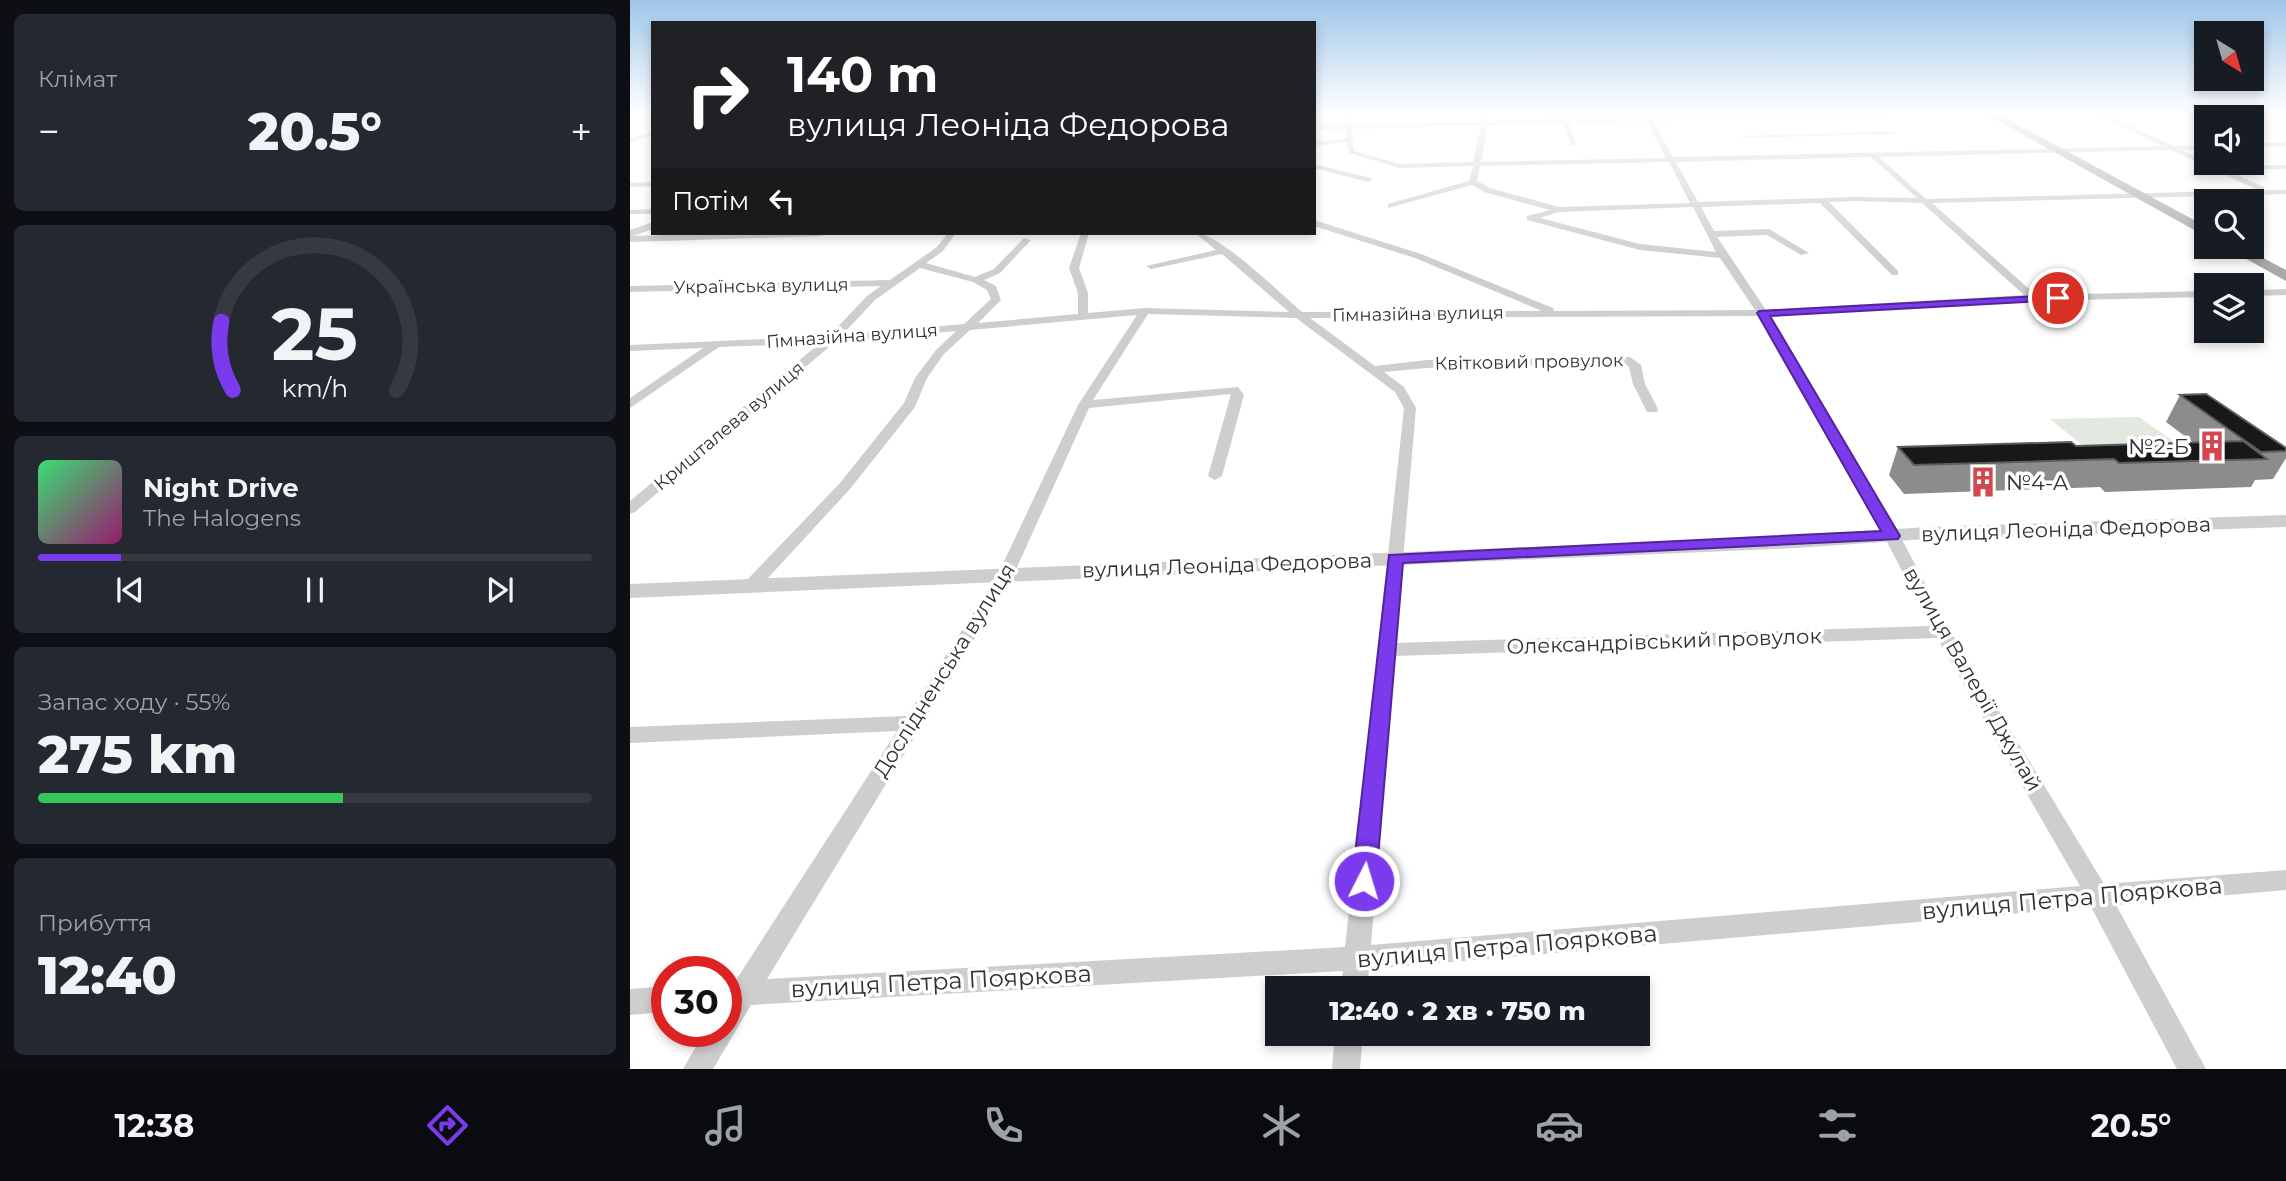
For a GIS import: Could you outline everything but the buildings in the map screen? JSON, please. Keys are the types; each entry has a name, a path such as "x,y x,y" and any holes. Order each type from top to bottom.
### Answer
{"main road":[{"path":"2075,162 2194,226"},
{"path":"2254,259 2286,276"}],"street":[{"path":"1379,162 1388,165"},
{"path":"1350,175 1388,165 1558,162"},
{"name":"вулиця Валерії Джулай","path":"1672,162 1723,256 1763,313 1892,536 1942,632 2098,896 2192,1069"},
{"path":"1881,162 2033,298"},
{"path":"1473,182 1476,164"},
{"path":"1316,166 1368,180"},
{"path":"2264,167 2286,167"},
{"path":"2231,175 2286,200"},
{"path":"1391,206 1473,182 1487,190 1558,210"},
{"path":"630,185 651,184"},
{"path":"1723,256 1660,251 1530,218 1558,210 1822,200 1925,201 2286,192"},
{"path":"1822,200 1895,272"},
{"path":"630,212 651,211"},
{"path":"1316,224 1418,256 1554,313"},
{"path":"630,237 651,226"},
{"path":"1713,234 1769,232 1804,253"},
{"path":"630,237 695,235"},
{"name":"Кришталева вулиця","path":"630,509 832,339 872,298 940,249 950,235"},
{"path":"1083,314 1083,293 1074,268 1084,235"},
{"path":"1202,235 1225,251 1299,316 1400,390 1410,408 1355,976"},
{"path":"976,280 997,271 1027,240"},
{"path":"1151,266 1225,251"},
{"path":"751,586 845,486 910,404 921,378 940,352 996,300 992,288 976,280 921,265"},
{"name":"Українська вулиця","path":"630,289 893,283"},
{"path":"2264,293 2286,292"},
{"name":"Гімназійна вулиця","path":"630,348 832,339 1083,314 1145,311 1299,316 1763,313 2033,298 2194,294"},
{"name":"Дослідненська вулиця","path":"742,982 1006,574 1084,405 1145,311"},
{"path":"630,404 716,345"},
{"name":"Квітковий провулок","path":"1373,370 1427,364 1626,359 1635,365 1639,384 1652,409"},
{"path":"1084,405 1234,390 1238,395 1215,476"},
{"name":"вулиця Леоніда Федорова","path":"630,591 2286,521"},
{"name":"Олександрівський провулок","path":"1386,650 1942,632"},
{"path":"630,735 912,723"},
{"name":"вулиця Петра Пояркова","path":"742,993 1357,958 2286,880"},
{"path":"630,1002 651,1000"},
{"path":"1346,1069 1348,1046"},
{"path":"697,1069 710,1047"}],"shaded area":[{"path":"2139,417 2196,457 2102,461 2050,419"}],"place":[{"name":"№2-Б","path":"2212,446"},
{"name":"№4-А","path":"1983,482"}],"route":[{"path":"1364,881 1395,559 1892,536 1763,313 2058,298"}]}
